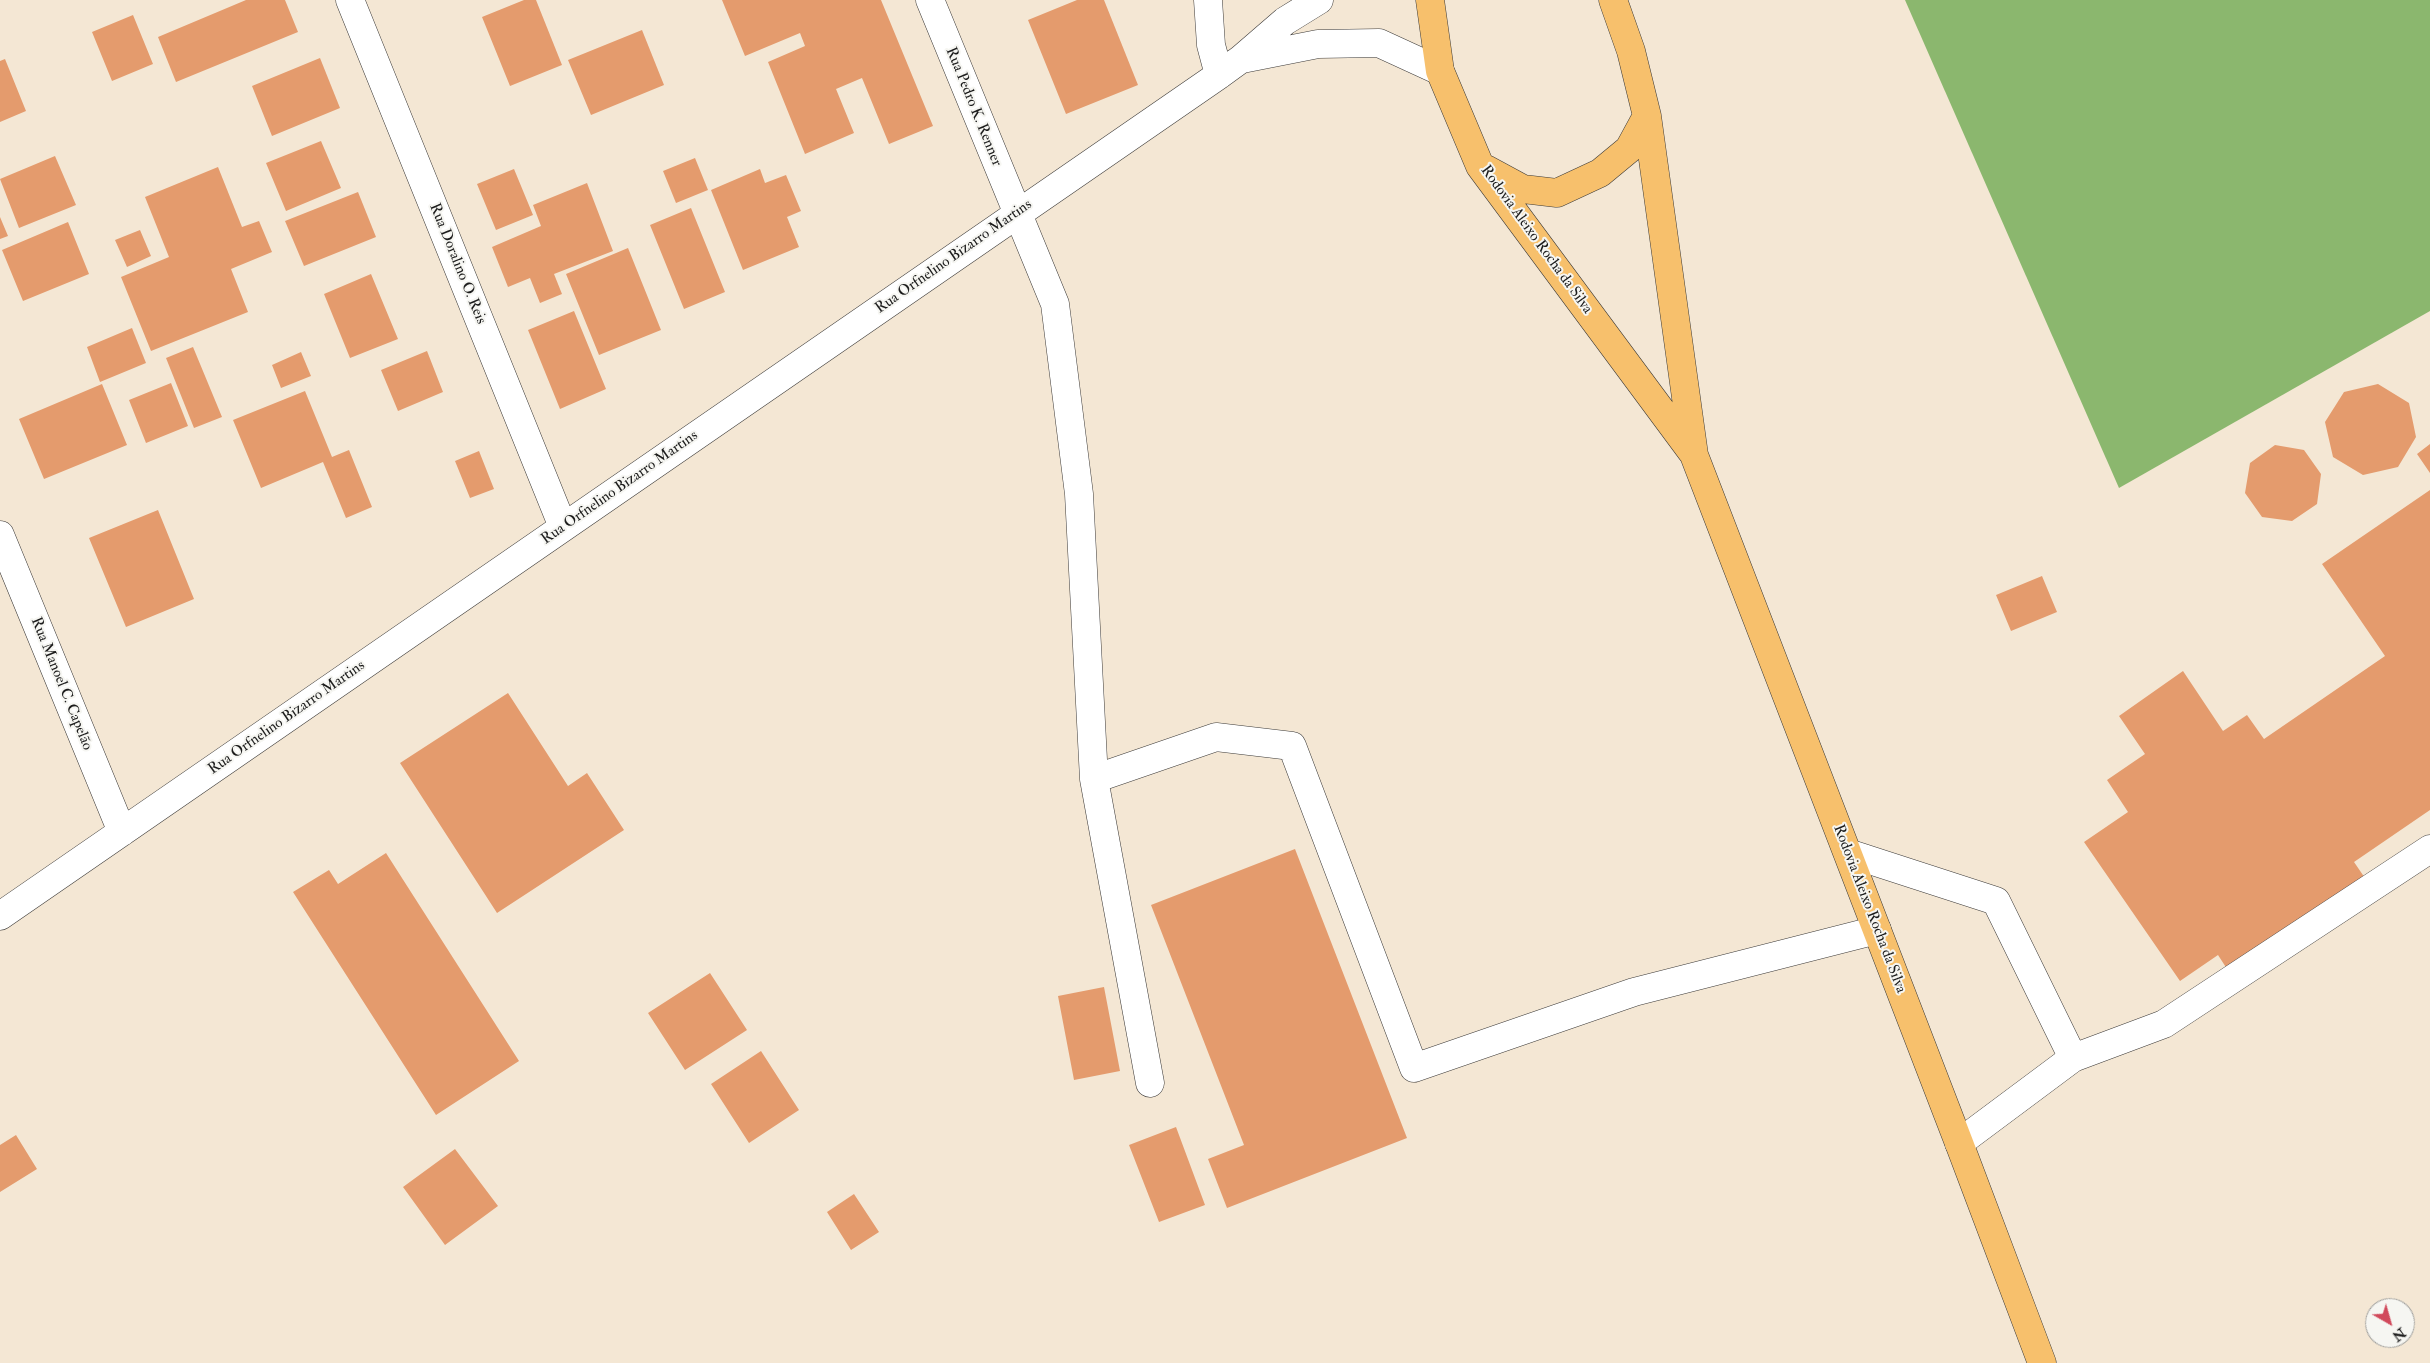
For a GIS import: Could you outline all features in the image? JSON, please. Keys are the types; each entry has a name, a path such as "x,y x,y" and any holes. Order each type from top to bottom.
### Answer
{"main road":[{"name":"Rodovia Aleixo Rocha da Silva","path":"1430,0 1440,71 1480,166 1694,455"},
{"name":"Rodovia Aleixo Rocha da Silva","path":"1613,0 1631,51 1647,116 1694,455 1848,852 2042,1363"},
{"path":"1480,166 1523,189 1557,193 1600,173 1629,149 1647,116"}],"street":[{"name":"Rua Doralino O. Reis","path":"350,0 563,527"},
{"name":"Rua Pedro K. Renner","path":"930,0 1054,304 1079,494 1094,779 1150,1083"},
{"path":"1208,0 1211,45 1219,75"},
{"name":"Rua Orfnelino Bizarro Martins","path":"0,916 1219,75 1241,59 1285,21 1319,0"},
{"name":"Rua Orfnelino Bizarro Martins","path":"1241,59 1318,44 1379,43 1440,71"},
{"name":"Rua Manoel C. Capelão","path":"0,535 122,832"},
{"path":"1094,779 1216,737 1292,746 1414,1068 1634,992 1877,930"},
{"path":"1959,1143 2073,1058 2164,1024 2430,848"},
{"path":"1848,852 1996,901 2073,1058"}],"green space":[{"path":"1905,0 2430,0 2430,311 2119,488"}],"building":[{"path":"246,0 285,0 298,32 176,82 158,37"},
{"path":"524,0 536,0 562,65 510,86 482,17"},
{"path":"722,0 881,0 933,126 889,144 862,78 836,89 854,133 805,154 768,62 805,46 800,33 745,56"},
{"path":"1077,0 1104,0 1138,85 1066,114 1028,20"},
{"path":"133,15 153,64 112,81 92,32"},
{"path":"642,30 664,85 591,115 568,60"},
{"path":"320,58 340,108 272,136 252,86"},
{"path":"5,59 26,111 0,122 0,61"},
{"path":"321,141 341,188 286,211 266,163"},
{"path":"55,156 76,205 19,228 0,179"},
{"path":"695,158 708,190 676,203 663,171"},
{"path":"218,167 242,227 259,221 272,252 231,269 248,312 151,351 121,277 169,257 145,197"},
{"path":"514,169 533,215 496,230 477,184"},
{"path":"760,169 765,183 786,175 801,211 787,217 799,247 743,270 711,190"},
{"path":"587,183 613,251 554,274 562,294 540,303 530,278 508,287 492,247 541,226 533,205"},
{"path":"358,192 376,237 304,266 285,221"},
{"path":"691,208 725,292 684,309 650,225"},
{"path":"0,217 8,236 0,239"},
{"path":"68,222 89,274 23,301 2,250"},
{"path":"140,230 151,256 127,267 115,240"},
{"path":"628,248 661,330 599,355 566,274"},
{"path":"371,274 398,339 350,358 324,294"},
{"path":"574,311 606,389 560,409 528,330"},
{"path":"132,328 146,363 100,382 87,347"},
{"path":"193,347 222,417 194,428 166,358"},
{"path":"427,351 443,392 398,411 381,370"},
{"path":"301,352 311,376 281,388 272,365"},
{"path":"171,383 188,426 146,443 129,400"},
{"path":"102,384 127,445 44,479 19,419"},
{"path":"2378,384 2409,403 2416,437 2398,467 2363,475 2333,457 2325,422 2344,392"},
{"path":"305,391 332,457 349,450 372,507 346,518 323,462 261,488 233,420"},
{"path":"2430,444 2430,473 2417,454"},
{"path":"2275,445 2304,450 2321,474 2317,504 2292,521 2262,517 2245,493 2250,463"},
{"path":"479,451 494,489 470,498 455,461"},
{"path":"2430,490 2430,810 2354,862 2367,881 2231,975 2218,955 2180,981 2084,842 2128,812 2107,780 2145,754 2119,716 2183,671 2223,731 2247,715 2264,739 2385,656 2322,564"},
{"path":"158,510 194,599 126,627 89,538"},
{"path":"2042,576 2057,612 2011,631 1996,595"},
{"path":"508,693 568,786 587,773 624,830 497,913 400,763"},
{"path":"1295,849 1407,1138 1227,1208 1208,1159 1244,1145 1151,905"},
{"path":"386,853 519,1061 436,1115 293,892 329,870 338,884"},
{"path":"710,973 747,1030 685,1070 648,1013"},
{"path":"1104,987 1120,1071 1074,1080 1058,996"},
{"path":"761,1051 799,1110 749,1143 711,1084"},
{"path":"1176,1127 1205,1205 1159,1222 1129,1145"},
{"path":"16,1135 37,1169 0,1192 0,1145"},
{"path":"455,1149 498,1206 445,1245 403,1187"},
{"path":"854,1194 879,1232 851,1250 827,1212"}]}
